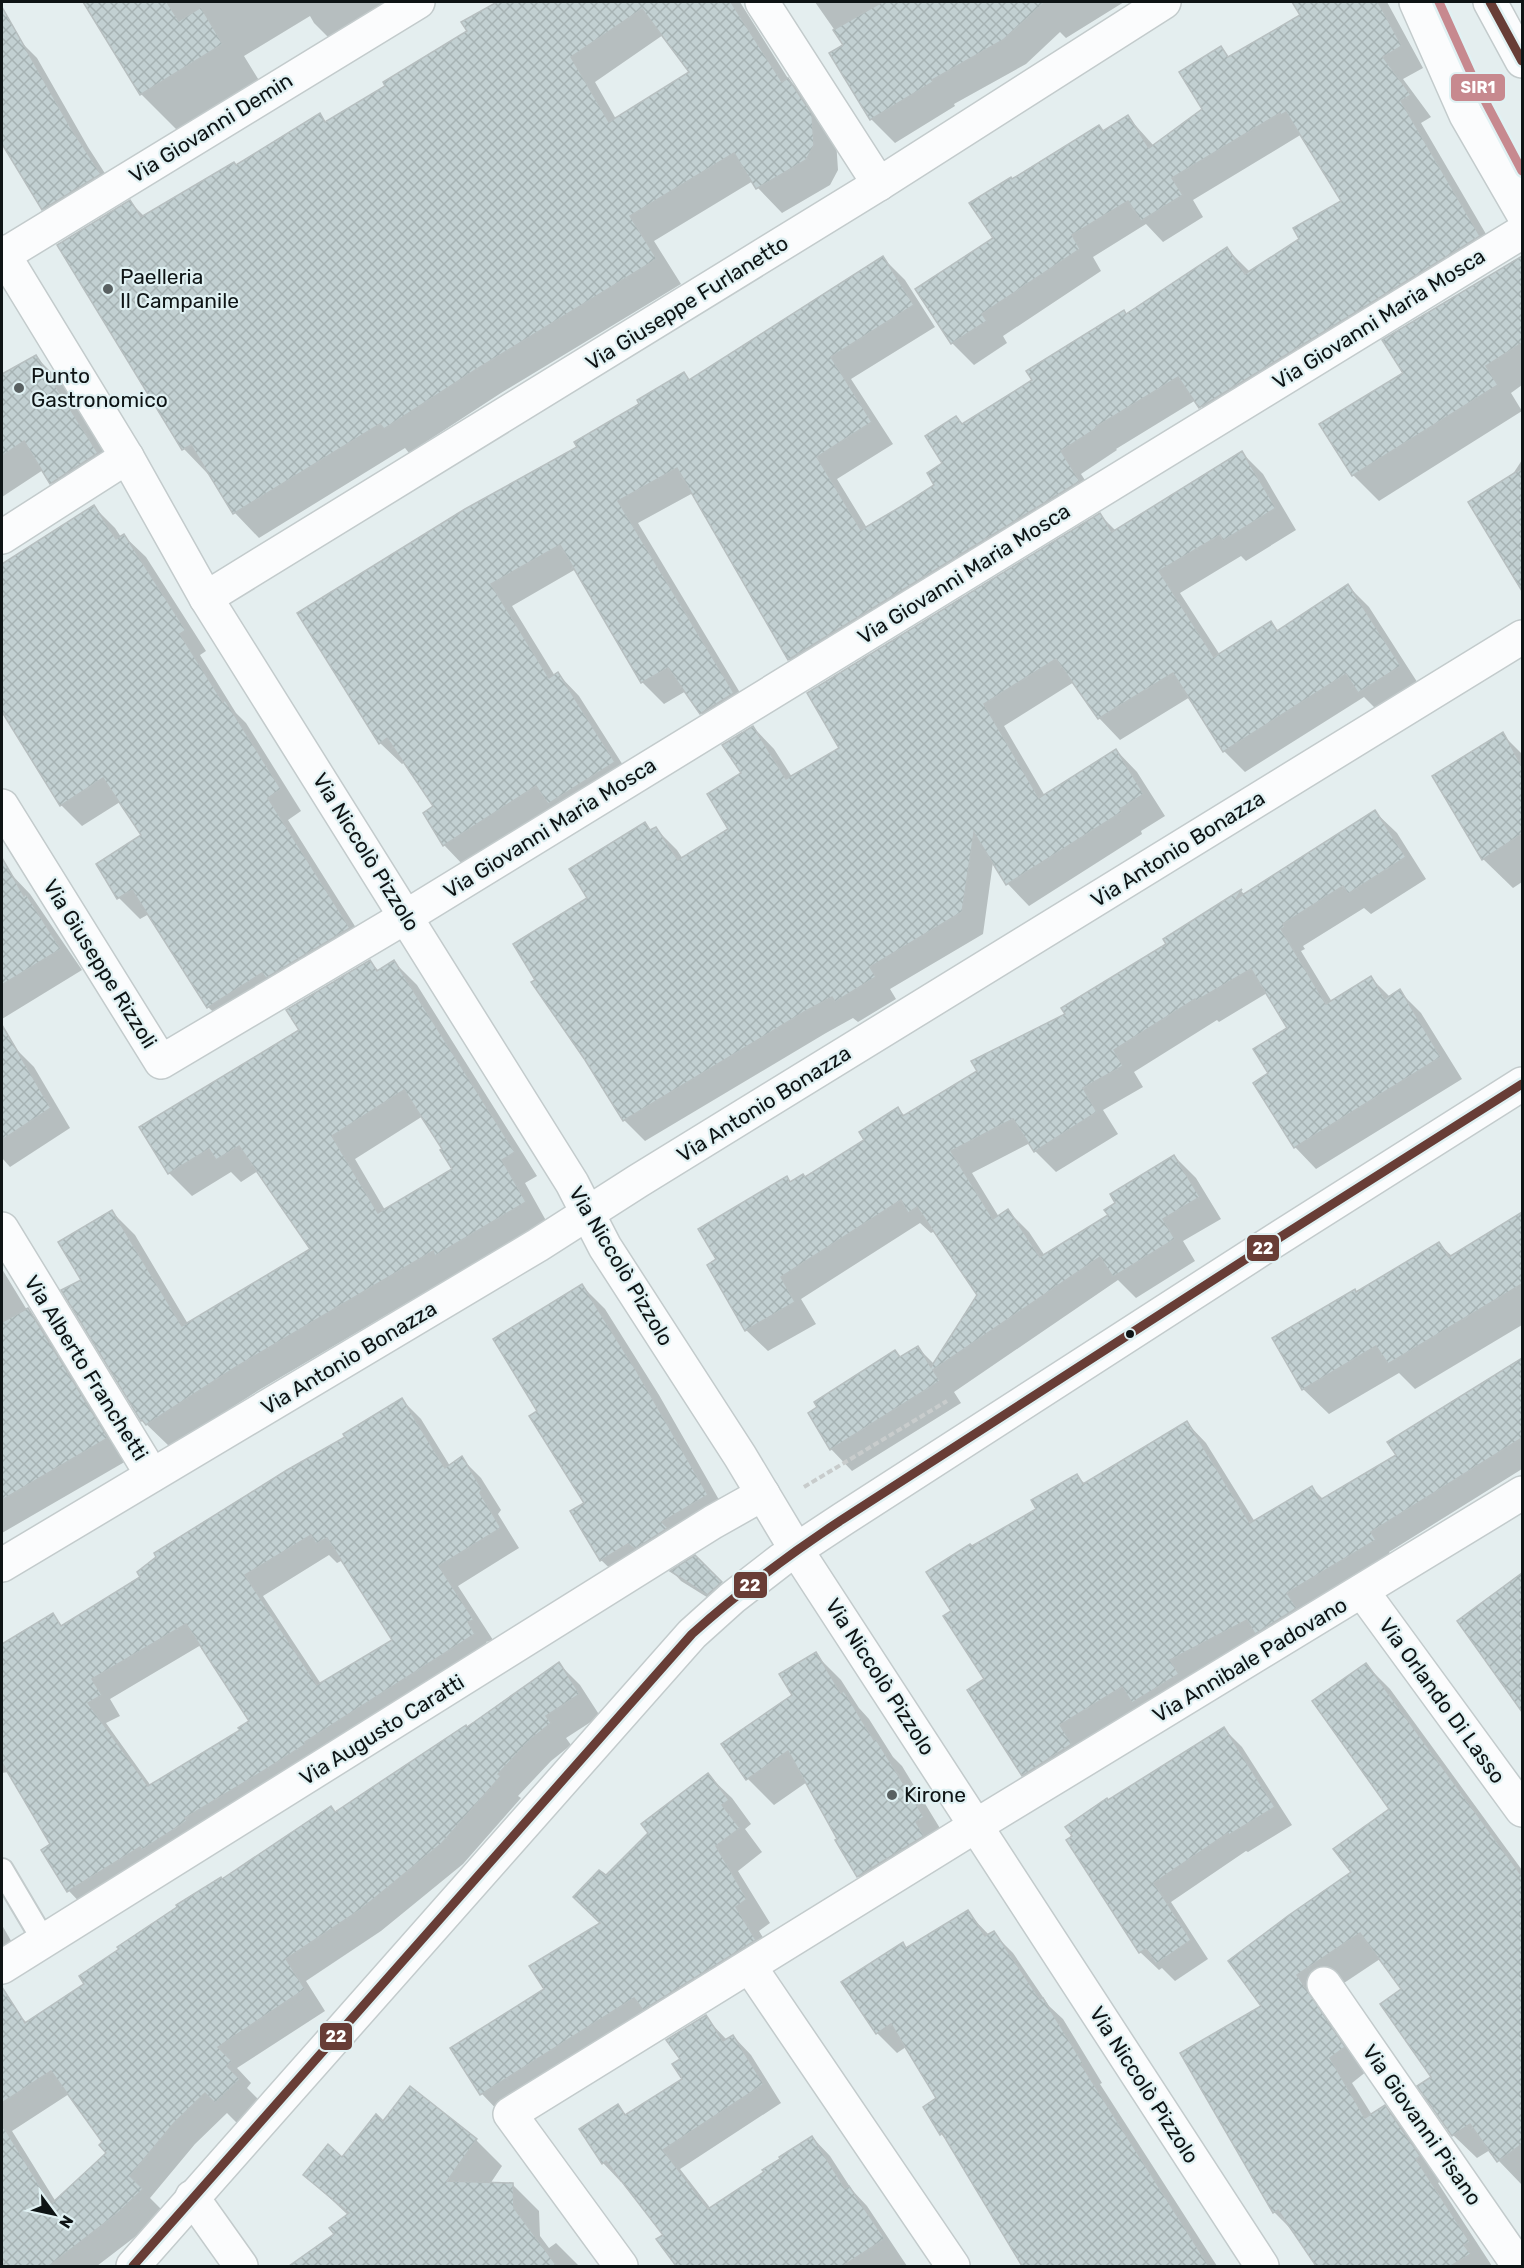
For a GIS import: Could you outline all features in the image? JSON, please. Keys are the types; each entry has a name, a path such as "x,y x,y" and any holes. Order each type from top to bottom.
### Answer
{"street":[{"name":"Via Giovanni Demin","path":"3,253 418,2"},
{"path":"762,2 879,184"},
{"name":"Via Giuseppe Furlanetto","path":"206,598 879,184 1164,2"},
{"path":"1416,2 1466,115 1522,212"},
{"path":"1490,2 1518,43"},
{"name":"Via Giovanni Maria Mosca","path":"407,916 1522,232"},
{"name":"Via Niccolò Pizzolo","path":"3,253 127,457 206,598 572,1183 605,1247 797,1551 1262,2266"},
{"path":"2,537 127,457"},
{"name":"Via Antonio Bonazza","path":"2,1565 538,1245 1522,637"},
{"name":"Via Giuseppe Rizzoli","path":"2,806 161,1062 407,916"},
{"path":"133,2266 693,1634 766,1571 1253,1254 1522,1084"},
{"name":"Via Alberto Franchetti","path":"2,1229 152,1475"},
{"name":"Via Annibale Padovano","path":"621,2266 510,2114 976,1825 1522,1493"},
{"name":"Via Augusto Caratti","path":"2,1967 713,1522 763,1494"},
{"name":"Via Orlando Di Lasso","path":"1362,1592 1522,1809"},
{"path":"750,1967 952,2266"},
{"name":"Via Giovanni Pisano","path":"1324,1984 1519,2266"},
{"path":"192,2197 241,2266"}],"lane":[{"path":"2,1870 44,1941"}],"building":[{"path":"83,2 167,2 179,21 201,7 223,44 140,95"},
{"path":"497,2 731,2 782,82 788,78 812,114 814,145 806,160 756,189 734,153 630,216 657,259 384,429 380,424 233,514 191,445 182,450 57,245 130,200 141,217 234,162 236,165 320,113 325,122 385,86 383,82 467,31 461,22","holes":["642,9 689,72 609,122 571,57"]},
{"path":"882,2 1045,2 1003,40 932,80 933,82 870,120 829,53 843,45 833,30"},
{"path":"1292,2 1378,2 1402,46 1383,57 1411,95 1401,101 1480,236 1199,408 1178,377 1096,427 1061,451 1080,481 788,660 677,468 618,501 734,693 700,714 668,668 641,683 560,545 491,584 549,678 558,672 615,762 548,804 536,786 443,846 423,813 433,806 387,738 379,744 297,613 465,509 577,447 574,442 639,404 637,400 684,372 689,380 883,256 914,305 831,357 872,422 817,457 861,530 900,507 934,485 927,473 942,463 925,436 956,416 962,424 1032,380 1026,371 1124,310 1126,314 1227,247 1245,274 1299,239 1293,228 1341,201 1286,112 1281,115 1280,113 1172,178 1183,195 1141,221 1128,201 1072,235 1080,249 982,314 987,321 951,344 915,289 993,238 969,203 1099,125 1103,131 1128,115 1149,148 1202,109 1179,72 1221,46 1228,57 1300,15"},
{"path":"2,7 71,128 101,174 42,210 2,144"},
{"path":"1522,256 1522,343 1486,366 1498,385 1352,476 1319,424 1403,373 1382,340"},
{"path":"36,355 98,453 50,484 24,441 2,456 2,374"},
{"path":"1242,451 1276,508 1223,541 1220,535 1159,571 1214,657 1271,621 1277,631 1348,584 1401,666 1358,693 1346,674 1223,752 1173,673 1098,719 1056,659 984,704 1039,798 1116,749 1144,794 1120,809 1122,812 1006,885 974,833 962,912 870,967 876,977 835,1002 832,997 804,1012 623,1121 585,1060 531,982 535,980 513,944 587,898 569,869 645,822 650,830 656,827 678,860 728,829 707,794 741,773 722,745 753,726 786,779 839,748 807,693 1100,513 1112,532"},
{"path":"1522,468 1522,591 1468,502"},
{"path":"94,505 116,539 124,534 186,630 180,634 281,789 268,798 350,928 266,978 262,973 207,1008 132,890 117,899 96,864 141,835 103,778 60,806 2,712 2,564"},
{"path":"1503,732 1522,766 1522,834 1482,860 1432,776"},
{"path":"1375,810 1406,857 1348,894 1343,886 1283,924 1285,927 1281,929 1326,1004 1371,976 1385,999 1400,989 1441,1057 1294,1148 1253,1083 1268,1073 1253,1049 1287,1028 1251,969 1196,1001 1195,999 1114,1050 1123,1066 1083,1088 1097,1112 1034,1152 1013,1119 951,1151 993,1219 1008,1209 1040,1257 1108,1215 1104,1210 1115,1203 1110,1194 1174,1155 1200,1197 1163,1219 1175,1239 1113,1277 1100,1257 933,1370 940,1381 830,1450 808,1413 817,1407 814,1402 895,1350 900,1357 918,1346 931,1367 977,1295 917,1207 908,1213 901,1200 781,1277 795,1302 745,1331 707,1265 716,1259 698,1229 787,1176 790,1182 803,1174 805,1177 864,1140 859,1132 898,1107 903,1116 977,1071 971,1061 1065,1014 1061,1008 1166,944 1163,939 1242,889 1236,899"},
{"path":"2,858 24,896 26,894 61,949 2,985"},
{"path":"370,960 377,971 394,960 515,1152 502,1160 526,1202 435,1256 433,1251 236,1367 146,1425 141,1421 61,1290 81,1280 58,1242 112,1210 182,1326 310,1249 239,1146 216,1160 209,1149 168,1174 139,1127 299,1030 286,1010","holes":["404,1090 442,1149 440,1150 452,1169 378,1213 332,1136"]},
{"path":"2,1025 51,1108 2,1140"},
{"path":"1522,1212 1522,1284 1388,1364 1376,1346 1302,1390 1272,1338 1355,1289 1356,1292 1439,1242 1449,1257"},
{"path":"582,1284 636,1370 708,1495 662,1522 668,1528 635,1549 628,1544 600,1561 570,1511 584,1503 529,1416 537,1411 493,1339"},
{"path":"28,1308 108,1438 2,1500 2,1322"},
{"path":"1522,1358 1522,1438 1371,1532 1376,1540 1287,1593 1297,1608 1255,1634 1247,1620 1170,1660 1179,1674 1132,1703 1122,1687 1060,1725 1072,1744 1022,1776 967,1690 984,1679 943,1616 951,1611 926,1572 970,1544 972,1546 1036,1509 1031,1500 1077,1474 1083,1484 1187,1421 1250,1523 1312,1486 1320,1500 1396,1455 1387,1442"},
{"path":"402,1398 445,1468 462,1456 482,1489 480,1493 501,1528 439,1566 474,1620 468,1622 475,1634 305,1742 306,1744 185,1818 187,1821 142,1850 140,1847 67,1892 41,1850 50,1844 2,1763 2,1644 53,1613 61,1626 140,1577 137,1572 156,1557 154,1553 287,1470 345,1437 343,1434","holes":["311,1535 316,1544 327,1538 392,1640 317,1685 245,1575","186,1624 249,1721 238,1728 240,1730 148,1786 88,1703 102,1695 92,1679"]},
{"path":"695,1555 722,1582 707,1595 670,1571"},
{"path":"1522,1573 1522,1712 1457,1621"},
{"path":"816,1652 841,1693 844,1691 874,1740 876,1739 924,1817 916,1822 924,1836 857,1877 788,1751 746,1780 721,1744 792,1695 779,1674"},
{"path":"559,1662 580,1694 546,1716 551,1723 530,1740 498,1774 501,1776 442,1843 360,1910 286,1959 305,1989 218,2047 232,2061 227,2066 240,2079 215,2103 205,2093 174,2123 130,2176 143,2189 119,2212 49,2266 2,2266 2,2124 51,2204 106,2153 99,2145 102,2142 51,2071 2,2103 2,1987 25,2023 84,1984 79,1976 119,1949 117,1947 177,1907 176,1905 221,1877 222,1879 331,1806 335,1812 466,1725 467,1727"},
{"path":"1366,1663 1522,1876 1522,2144 1497,2162 1470,2124 1452,2136 1417,2086 1431,2077 1380,2004 1401,1989 1360,1933 1297,1975 1345,2047 1330,2058 1365,2118 1385,2105 1420,2156 1416,2159 1470,2242 1464,2245 1471,2254 1451,2266 1316,2266 1278,2210 1273,2213 1180,2053 1261,2006 1228,1961 1351,1872 1333,1849 1389,1809 1312,1701"},
{"path":"1224,1727 1275,1807 1229,1835 1228,1833 1154,1883 1191,1940 1156,1964 1146,1949 1139,1953 1066,1840 1072,1836 1065,1827 1107,1798 1108,1800"},
{"path":"708,1773 729,1800 722,1805 740,1828 716,1846 747,1899 736,1907 756,1940 643,2010 634,1998 480,2095 450,2048 544,1989 529,1966 600,1923 573,1897 599,1870 606,1875 648,1833 641,1824"},
{"path":"968,1910 985,1936 994,1931 1040,1999 1043,1998 1083,2063 1081,2064 1209,2266 1022,2266 942,2133 940,2135 923,2107 936,2098 891,2024 876,2034 841,1982 903,1942 906,1948"},
{"path":"706,2015 723,2041 733,2035 764,2084 663,2150 708,2209 764,2172 762,2170 780,2159 779,2157 812,2136 845,2188 849,2186 885,2239 843,2266 676,2266 656,2239 663,2235 606,2161 602,2164 579,2129 618,2104 625,2115 682,2079 672,2064 680,2059 666,2040"},
{"path":"410,2086 477,2139 447,2181 513,2183 514,2208 557,2266 289,2266 334,2234 329,2228 349,2213 303,2175 328,2144 342,2157 376,2114 383,2121"}],"transit line":[{"name":"SIR1","path":"1439,2 1475,82 1522,171"},
{"name":"22","path":"1490,2 1522,61"},
{"name":"22","path":"133,2266 692,1634 710,1618 765,1574 843,1519 1522,1084"}],"place":[{"name":"Paelleria Il Campanile","path":"108,289"},
{"name":"Punto Gastronomico","path":"19,388"},
{"name":"Kirone","path":"892,1795"}]}
